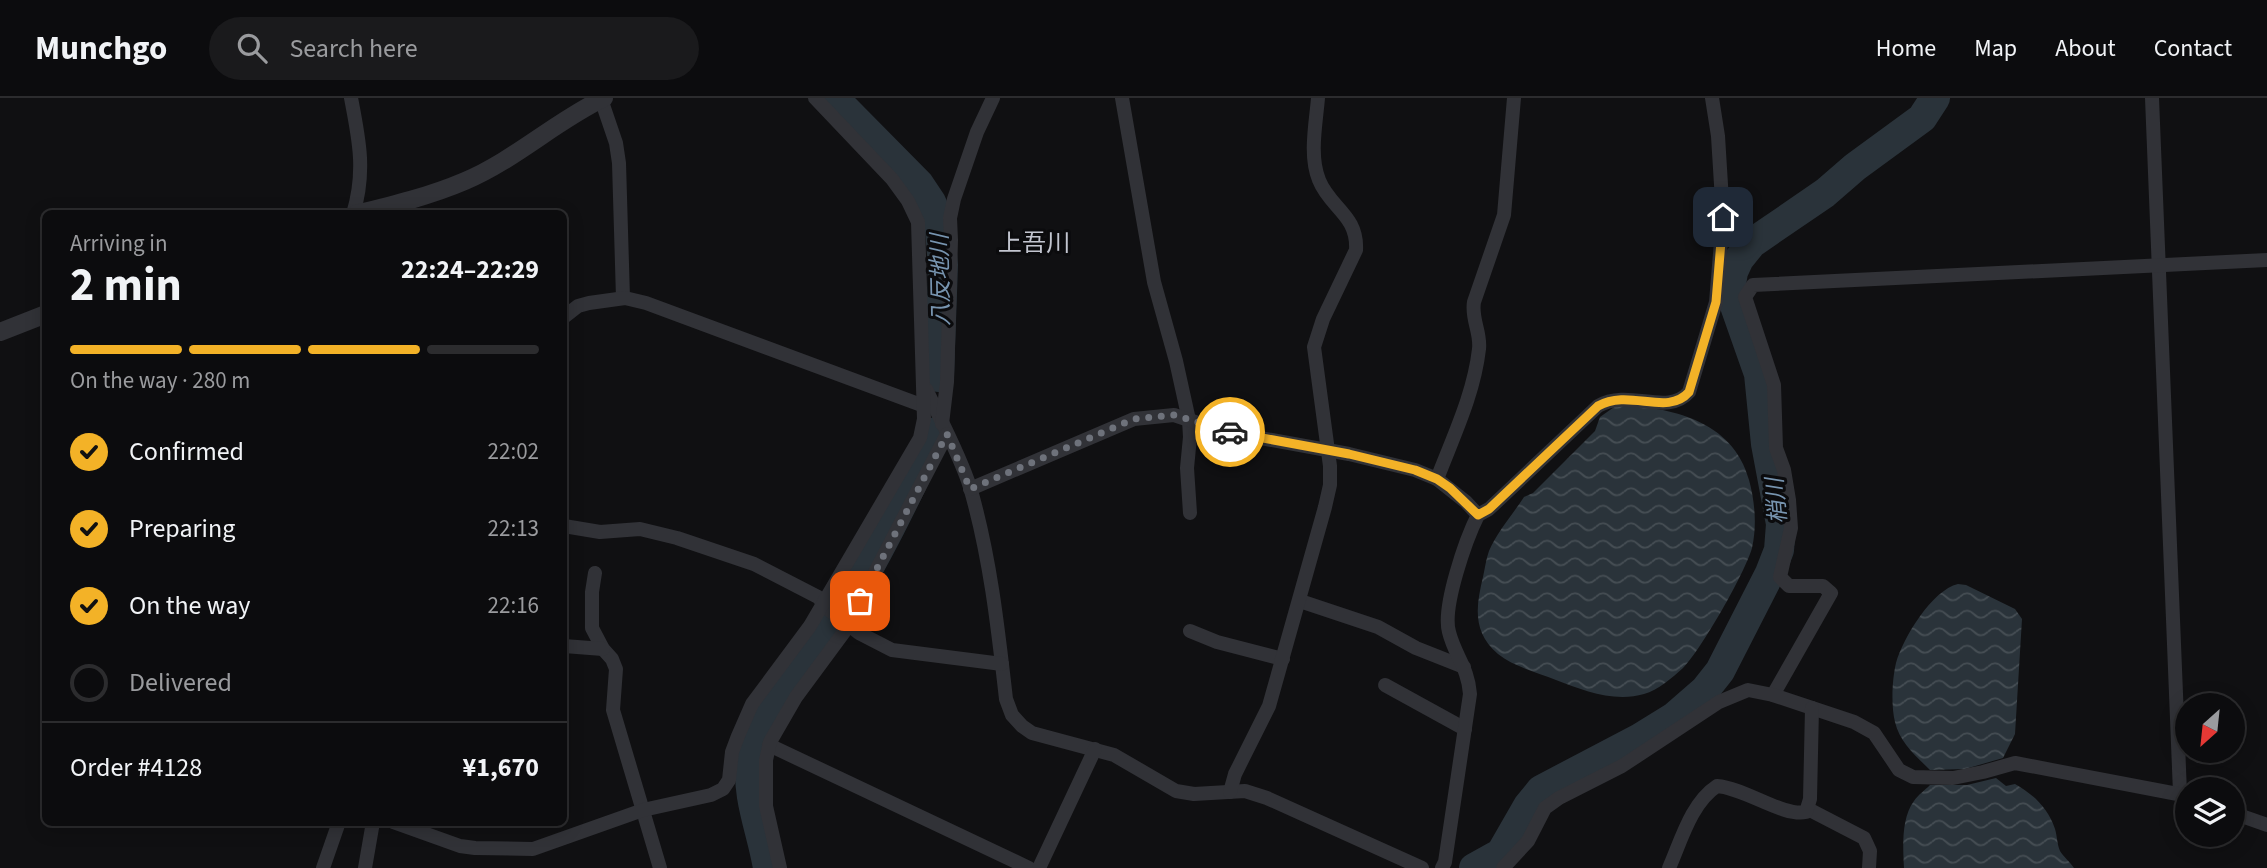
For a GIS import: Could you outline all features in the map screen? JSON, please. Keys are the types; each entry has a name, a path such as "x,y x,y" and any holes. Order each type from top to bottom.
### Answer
{"street":[{"path":"351,98 362,151 356,210"},
{"path":"404,826 460,846 522,850 544,846 643,810 711,794 723,789 729,780 732,752 752,704 810,626 920,438 924,419 918,222 908,201 892,179 815,98"},
{"path":"780,868 766,806 766,760 769,745 796,697 849,623 945,429 950,218 973,143 993,98"},
{"path":"1122,98 1154,282 1189,420 1191,437 1187,468 1190,513"},
{"path":"1230,792 1269,706 1300,601 1329,485 1328,450 1314,347 1323,319 1356,250 1357,238 1353,225 1323,189 1317,177 1315,150 1318,98"},
{"path":"1437,479 1468,401 1479,350 1479,335 1472,315 1504,215 1514,98"},
{"path":"1441,868 1445,862 1470,694 1468,678 1449,633 1447,619 1460,564 1478,515 1489,509 1598,406 1621,398 1672,403 1689,392 1716,302 1723,217 1718,136 1712,98"},
{"path":"2152,98 2183,777"},
{"path":"371,210 407,201 467,180 575,113 603,99 619,163 623,298"},
{"path":"1773,695 1831,593 1823,586 1789,586 1780,577 1791,528 1789,500 1784,470 1776,449 1774,385 1745,297 1753,285 2267,260"},
{"path":"567,315 579,306 623,298 646,303 924,406"},
{"path":"0,332 42,316"},
{"path":"922,381 970,489 993,585 1006,699 1012,715 1022,726 1045,737 1095,749 1127,761 1176,791 1194,794 1244,791 1267,798 1422,868"},
{"path":"970,489 1134,419 1174,415 1222,431 1328,450 1415,470 1437,479 1478,515"},
{"path":"567,526 600,532 640,529 655,532 754,564 818,597 859,632 892,650 1002,664"},
{"path":"595,573 592,628 616,669 613,710 660,868"},
{"path":"1300,601 1378,627 1416,648 1464,667"},
{"path":"1190,631 1217,642 1283,659"},
{"path":"567,646 603,649"},
{"path":"1385,685 1465,729"},
{"path":"1503,868 1528,841 1545,808 1622,766 1726,699 1748,690 1773,695 1854,722 1874,733 1899,770 1913,777 1953,778 2015,763 2175,792"},
{"path":"1669,868 1696,808 1707,793 1717,786 1738,790 1800,814 1806,812 1810,799 1812,708"},
{"path":"769,745 1029,868"},
{"path":"1039,868 1095,749"},
{"path":"1808,809 1864,838 1870,851 1869,868"},
{"path":"2245,817 2267,825"},
{"path":"323,868 339,826"},
{"path":"365,868 372,826"}],"water":[{"path":"1617,405 1678,414 1714,430 1729,443 1741,460 1751,488 1755,523 1752,548 1741,575 1691,659 1674,676 1654,690 1621,697 1577,688 1504,659 1484,637 1478,618 1488,554 1501,530 1524,497 1533,493 1595,431 1600,417"},
{"path":"1958,584 1966,585 2015,609 2022,619 2015,734 2003,758 1965,769 1930,770 1909,749 1897,730 1893,701 1896,663 1920,616 1938,595"},
{"path":"1996,778 2006,786 2015,784 2039,802 2052,821 2060,851 2074,868 1904,868 1903,842 1907,816 1914,801 1930,785 1967,785"}],"waterway":[{"name":"八反地川","path":"834,98 919,184 939,220 943,265 939,377"},
{"name":"梢川","path":"1474,868 1501,853 1528,806 1541,790 1674,717 1705,690 1720,671 1770,573 1779,550 1781,524 1766,444 1759,374 1734,303 1731,284 1733,272 1739,259 1752,243 1825,193 1855,167 1922,118 1935,98"},
{"name":"八反地川","path":"768,868 751,787 751,759 758,732 772,708 854,593 897,514 936,432"}],"way so far":[{"path":"860,601 947,434 970,489 1134,419 1174,415 1230,432"}],"district":[{"name":"上吾川","path":"1034,243"}],"route":[{"path":"1230,432 1349,454 1415,470 1450,488 1478,515 1489,509 1598,406 1621,398 1672,403 1689,392 1716,302 1723,217"}]}
